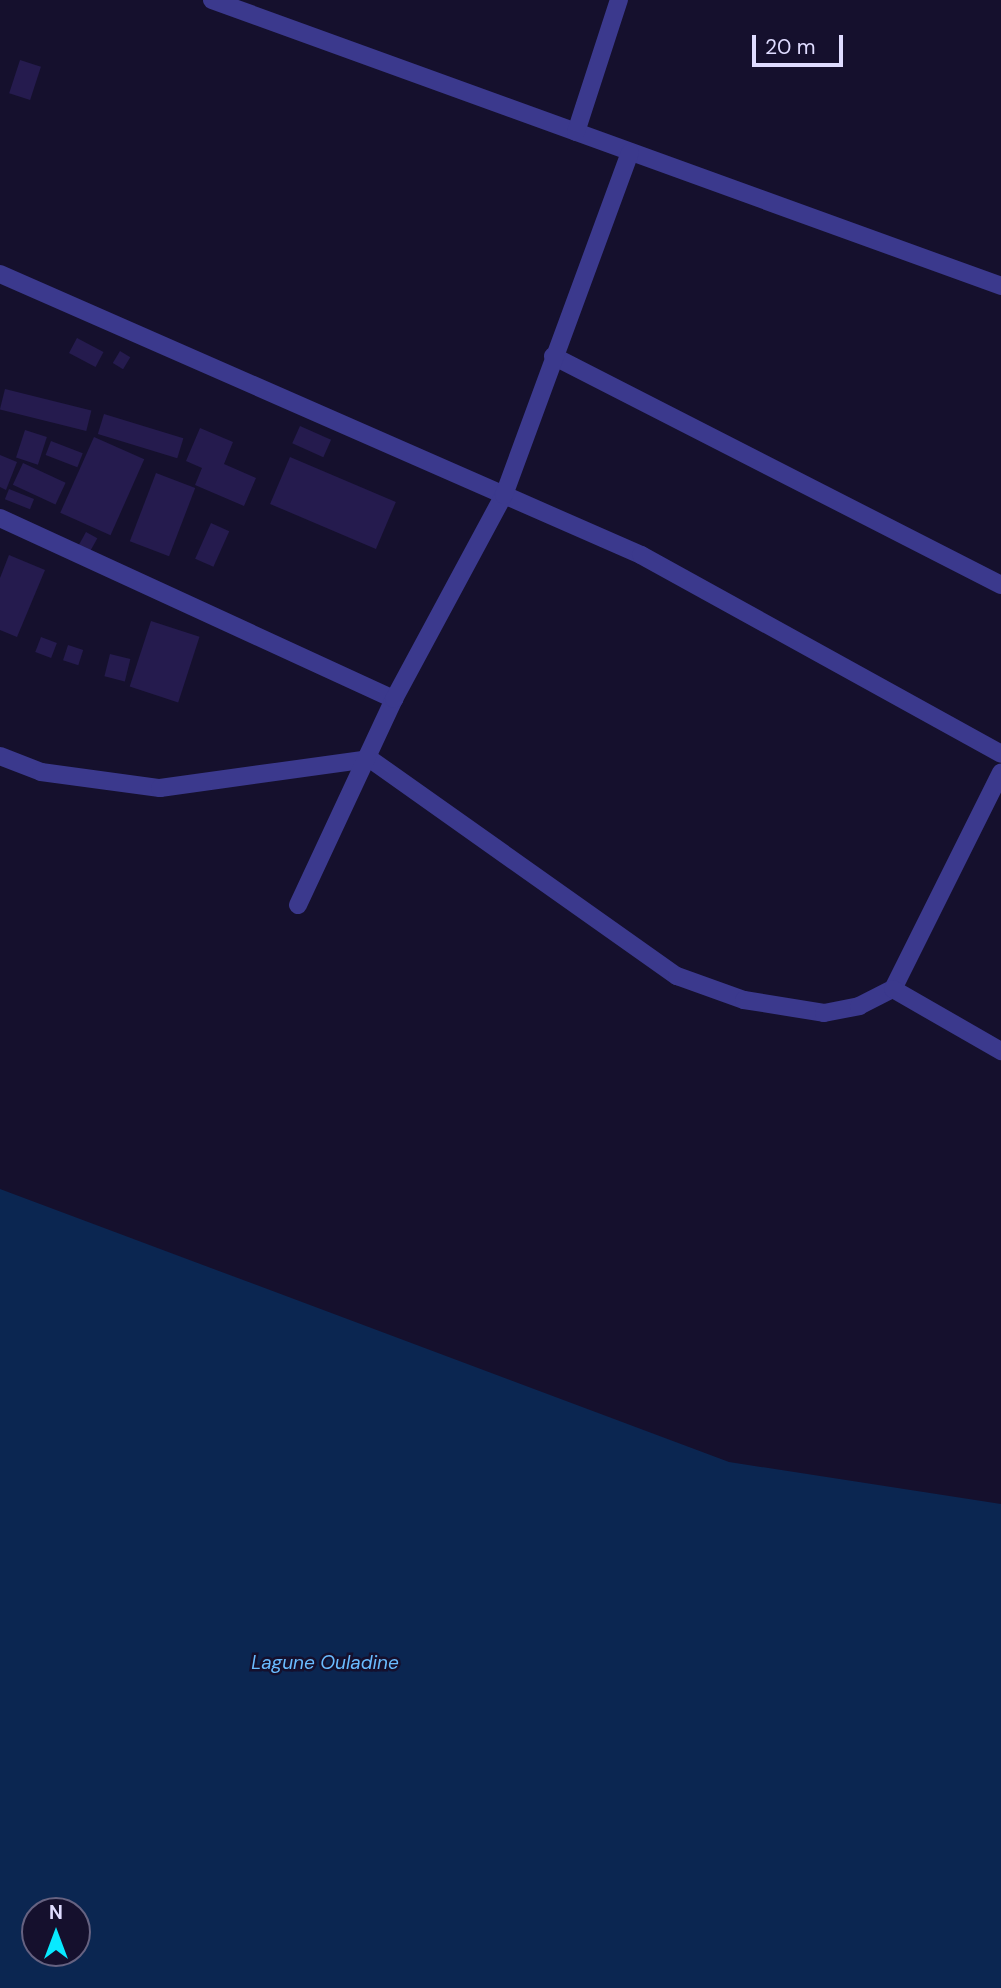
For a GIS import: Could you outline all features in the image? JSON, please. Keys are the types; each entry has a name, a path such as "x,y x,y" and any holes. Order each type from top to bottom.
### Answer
{"street":[{"path":"212,0 1001,285"},
{"path":"576,132 619,0"},
{"path":"298,905 370,759 394,699 503,495 630,152"},
{"path":"0,274 641,555 1001,754"},
{"path":"553,356 1001,585"},
{"path":"0,518 394,699"},
{"path":"0,757 41,772 160,788 370,759 677,976 744,1000 824,1013 859,1006 893,989 1001,772"},
{"path":"893,989 1001,1051"}],"water":[{"name":"Lagune Ouladine","path":"0,1189 729,1462 1001,1504 1001,1988 0,1988"}],"building":[{"path":"20,60 41,67 30,100 9,93"},
{"path":"77,338 103,352 96,367 69,353"},
{"path":"120,351 130,357 123,369 113,363"},
{"path":"5,389 91,411 86,431 0,409"},
{"path":"104,414 183,438 177,458 98,434"},
{"path":"300,426 331,440 323,457 292,443"},
{"path":"200,428 233,442 224,464 256,478 244,506 195,485 202,468 186,461"},
{"path":"25,430 47,437 38,465 16,458"},
{"path":"94,437 144,459 110,535 60,513"},
{"path":"51,441 83,453 77,467 46,455"},
{"path":"0,455 17,462 6,490 0,487"},
{"path":"290,457 396,502 376,549 270,504"},
{"path":"23,463 66,483 55,505 13,485"},
{"path":"156,473 195,488 169,556 130,541"},
{"path":"9,489 34,499 30,509 5,499"},
{"path":"211,523 229,531 213,567 195,559"},
{"path":"86,532 97,538 90,552 78,546"},
{"path":"9,555 45,570 17,637 0,630 0,578"},
{"path":"151,621 200,637 178,702 130,687"},
{"path":"41,637 57,643 51,658 35,652"},
{"path":"68,645 83,650 78,665 63,660"},
{"path":"110,654 130,659 125,681 104,676"}]}
